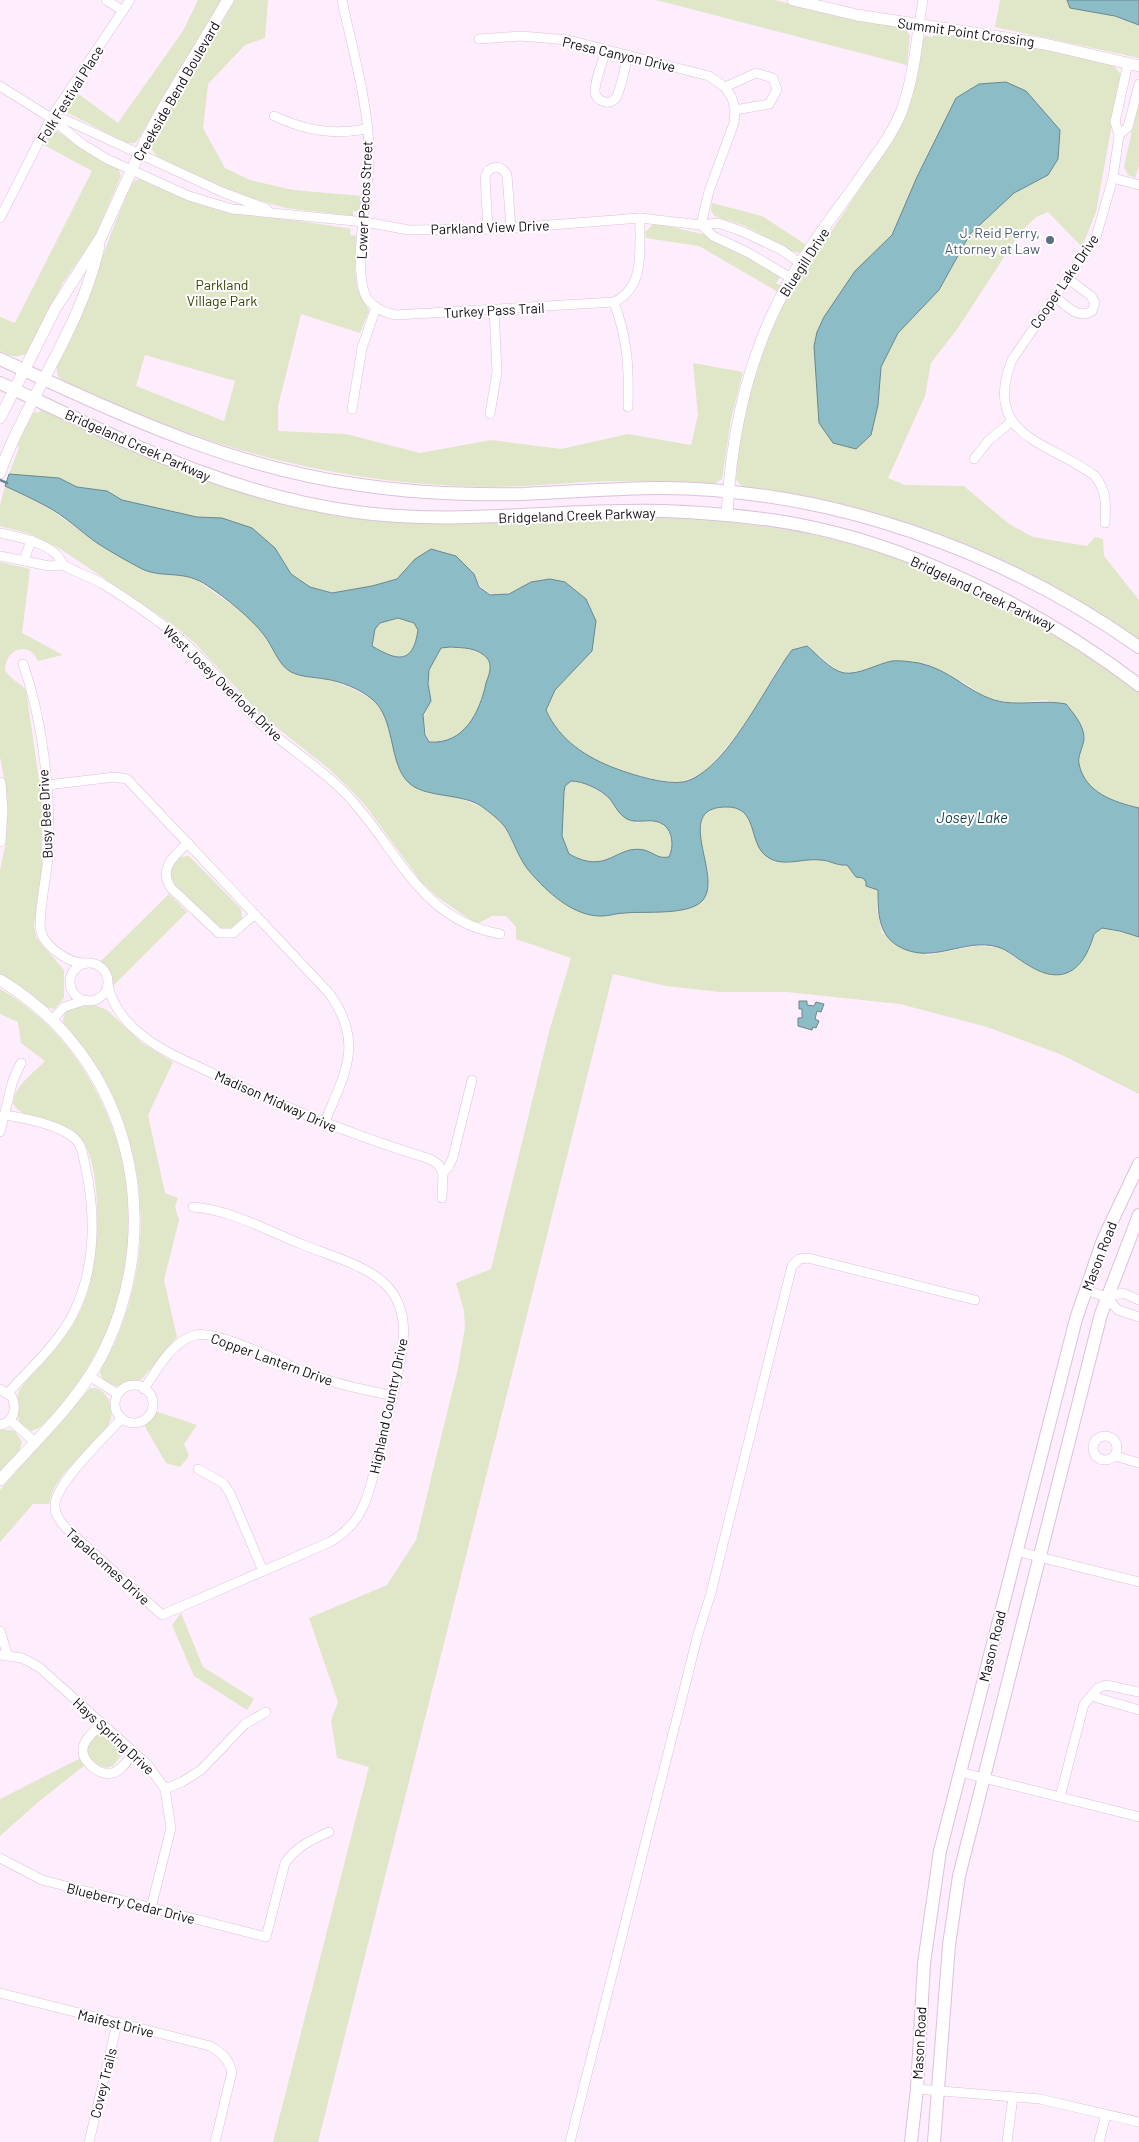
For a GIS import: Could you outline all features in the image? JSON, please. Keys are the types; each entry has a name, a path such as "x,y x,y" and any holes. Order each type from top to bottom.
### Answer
{"main road":[{"name":"Bridgeland Creek Parkway","path":"0,359 132,420 229,456 271,468 363,485 469,493 522,494 664,488 728,492 820,506 880,521 935,540 1042,588 1083,611 1139,647"},
{"name":"Bridgeland Creek Parkway","path":"0,383 168,461 220,481 309,505 360,513 468,519 654,511 727,515 816,528 874,544 927,564 1030,613 1069,634 1139,685"},
{"name":"Mason Road","path":"911,2142 917,2089 924,1963 930,1907 940,1851 1076,1319 1103,1240 1139,1164"},
{"name":"Mason Road","path":"934,2142 953,1905 1038,1557 1106,1297 1139,1215"}],"street":[{"path":"106,0 123,11"},
{"name":"Folk Festival Place","path":"0,218 52,118 130,0"},
{"name":"Creekside Bend Boulevard","path":"0,418 55,309 101,237 164,106 228,0"},
{"name":"Lower Pecos Street","path":"342,0 369,147 361,263 363,289 376,308"},
{"name":"Summit Point Crossing","path":"793,0 857,15 1008,37 1133,65"},
{"path":"919,25 922,0"},
{"name":"Bluegill Drive","path":"727,515 734,437 743,394 766,326 791,278 884,144 901,111 915,63 919,25"},
{"name":"Presa Canyon Drive","path":"479,39 521,36 568,40 709,76 725,87"},
{"path":"606,50 595,89 596,97 606,103 616,98 628,55"},
{"name":"Cooper Lake Drive","path":"1012,422 1006,406 1004,391 1006,375 1012,360 1096,237 1113,178 1119,135 1115,122 1133,65"},
{"path":"701,225 710,191 734,123 735,110 732,98 725,87 756,73 773,78 777,90 769,104 735,110"},
{"name":"Cooper Lake Drive","path":"1119,135 1128,127 1139,84"},
{"name":"Parkland View Drive","path":"0,86 52,118 81,143 107,159 188,196 232,209 364,222 409,230 511,228 640,218 701,225 718,223 741,231 782,250 801,264"},
{"path":"274,116 300,128 324,132 367,129"},
{"name":"Parkland View Drive","path":"52,118 66,120 222,192 279,214"},
{"path":"488,229 485,177 488,170 495,167 503,169 507,175 511,228"},
{"path":"1113,178 1139,184"},
{"path":"628,408 629,363 626,337 614,302 624,298 632,290 637,280 640,218"},
{"name":"Parkland View Drive","path":"701,225 713,236 749,253 791,278"},
{"name":"Creekside Bend Boulevard","path":"0,473 34,399 76,318 94,270 101,237"},
{"path":"1055,297 1079,314 1086,315 1092,310 1095,303 1091,296 1068,278"},
{"name":"Turkey Pass Trail","path":"376,308 396,315 614,302"},
{"path":"352,408 362,348 376,308"},
{"path":"490,414 497,372 494,310"},
{"path":"974,459 989,440 1012,422 1024,435 1039,446 1095,476 1103,487 1105,494 1104,523"},
{"name":"West Josey Overlook Drive","path":"0,533 31,540 56,554 63,565 118,594 186,644 259,722 346,793 375,828 407,875 430,900 470,927 500,934"},
{"path":"24,561 31,540"},
{"name":"West Josey Overlook Drive","path":"0,556 49,566 63,565"},
{"name":"Busy Bee Drive","path":"23,664 31,689 47,785 48,850 40,925 45,940 63,956 75,963 86,963"},
{"path":"47,785 114,777 127,779 329,993 344,1018 350,1045 348,1057 324,1124"},
{"path":"0,783 2,811 0,840"},
{"path":"188,843 170,860 167,867 166,881 171,888 219,933 233,933 255,914"},
{"path":"63,956 70,982 76,995 89,1000"},
{"path":"52,1020 64,1007 75,969 86,963 92,963 103,968 108,979 108,985 102,996 64,1007"},
{"path":"0,980 52,1020 85,1059 113,1111 123,1137 131,1168 135,1205 134,1247 125,1297 104,1352 71,1401 0,1480"},
{"name":"Madison Midway Drive","path":"108,985 111,1001 117,1011"},
{"name":"Madison Midway Drive","path":"89,1000 106,1004 117,1011 145,1037 167,1051 324,1124 379,1144 430,1159 438,1164 443,1172"},
{"path":"0,1132 13,1080 21,1063"},
{"path":"442,1198 443,1172 453,1157 472,1080"},
{"path":"0,1425 10,1420 15,1409 12,1397 4,1391 56,1339 74,1313 88,1268 92,1223 90,1194 79,1143 66,1133 33,1121 5,1115"},
{"name":"Highland Country Drive","path":"162,1615 330,1542 343,1535 360,1517 393,1396 403,1350 404,1324 397,1301 384,1283 359,1268 220,1211 193,1208"},
{"path":"570,2142 698,1634 711,1593 792,1266 799,1258 808,1258 975,1300"},
{"path":"1086,1290 1106,1297 1118,1310 1139,1317"},
{"path":"1106,1297 1123,1293 1139,1300"},
{"name":"Copper Lantern Drive","path":"144,1390 168,1354 187,1338 197,1335 221,1338 318,1377 393,1396"},
{"path":"89,1376 118,1394"},
{"path":"133,1386 144,1390 152,1398 150,1413 138,1422 131,1423 122,1418 115,1407 118,1394 125,1388 133,1386"},
{"name":"Tapalcomes Drive","path":"122,1418 61,1489 55,1504 56,1512 66,1528 162,1615"},
{"path":"10,1420 35,1442"},
{"path":"1115,1456 1139,1463"},
{"path":"198,1469 223,1483 230,1493 263,1571"},
{"path":"1016,1551 1139,1582"},
{"name":"Hays Spring Drive","path":"0,1631 4,1656 22,1658 39,1667 147,1764 166,1789 171,1828 152,1908"},
{"path":"1060,1797 1084,1704 1098,1688 1106,1685 1139,1692"},
{"path":"1091,1696 1139,1710"},
{"path":"166,1789 201,1770 245,1724 266,1712"},
{"path":"102,1723 86,1741 83,1748 84,1756 96,1770 104,1773 118,1771 134,1753"},
{"path":"960,1772 1139,1817"},
{"name":"Blueberry Cedar Drive","path":"0,1858 42,1880 266,1937 285,1863 292,1853 305,1843 329,1832"},
{"name":"Maifest Drive","path":"0,1994 210,2046 221,2052 229,2061 232,2072 215,2142"},
{"name":"Covey Trails","path":"89,2142 117,2024"},
{"path":"917,2089 1040,2099 1139,2122"},
{"path":"1007,2142 1013,2096"},
{"path":"1099,2142 1106,2114"}],"green space":[{"path":"198,0 221,0 135,143 126,143 66,112 65,103 73,90 118,123 183,31"},
{"path":"235,0 268,0 265,38 245,45 208,84 203,128 225,168 250,180 293,190 362,196 359,211 353,211 353,216 286,208 254,199 214,184 158,157 151,149 150,144 160,125"},
{"path":"656,0 775,0 845,18 904,28 910,35 907,65"},
{"path":"1000,0 1067,0 1070,8 1115,16 1139,25 1139,58 995,27"},
{"path":"933,32 1035,46 1113,65 1121,74 1096,212 1082,247 1048,212 1036,217 1019,234 958,328 931,363 925,396 888,478 905,485 964,486 1009,524 1033,537 1087,546 1095,537 1103,539 1104,556 1139,600 1139,640 1065,593 1001,561 952,540 914,526 745,489 736,480 738,445 744,413 763,350 782,307 889,145 918,72 923,40 925,36 933,37","holes":["1006,82 1048,175 1014,193 970,234 939,290 898,333 881,367 825,431 819,423 855,271 892,235 917,177 956,98 979,84"]},
{"path":"1139,99 1139,166 1135,178 1128,175 1124,167"},
{"path":"57,131 92,155 118,168 121,176 95,236 63,283 26,354 13,356 0,351 0,317 15,323 92,171 44,145 49,134"},
{"name":"Parkland Village Park","path":"142,179 235,212 347,228 351,229 350,235 356,236 355,268 357,287 369,311 360,333 301,314 278,406 278,431 346,434 420,453 491,440 561,449 628,434 691,445 698,415 693,363 743,372 731,419 722,479 712,485 610,481 489,487 376,479 322,470 218,443 115,405 63,381 58,376 58,360 79,315 135,180","holes":["145,355 235,381 224,421 136,386"]},
{"path":"712,203 762,216 808,246 800,253 790,251 745,226 714,216 711,210"},
{"path":"655,223 706,235 776,272 780,277 776,283 781,286 778,292 699,246 646,238 645,232"},
{"path":"42,409 124,446 346,513 626,515 703,518 803,532 892,556 954,580 1009,606 1112,670 1139,691 1139,808 1111,799 1093,789 1087,782 1079,764 1085,737 1047,700 1013,703 994,700 980,694 963,682 894,661 855,672 844,673 834,668 807,646 780,665 749,720 706,772 681,782 668,782 627,773 595,761 566,739 553,725 546,710 555,690 592,651 596,621 531,582 506,594 491,594 485,591 479,584 474,574 415,559 397,579 372,586 332,593 310,587 291,574 275,548 222,518 197,517 140,505 122,500 107,491 77,487 59,478 9,474 19,448 17,445 34,412 38,413"},
{"path":"5,486 46,506 97,543 146,571 191,576 245,614 265,635 275,653 310,678 327,679 351,688 372,699 386,716 400,770 451,795 482,807 502,823 529,871 554,897 601,916 622,913 664,912 708,873 701,843 701,823 705,815 712,809 726,807 736,809 747,816 767,858 786,861 821,859 847,865 856,877 863,878 867,886 878,890 877,909 882,933 928,955 975,946 999,947 1030,967 1090,948 1094,934 1102,928 1139,937 1139,1094 1062,1055 987,1027 900,1004 787,992 720,992 666,986 613,974 318,2142 273,2142 369,1767 337,1758 331,1720 338,1702 309,1618 387,1585 416,1540 458,1368 465,1327 464,1311 456,1283 491,1269 549,1032 571,958 516,939 516,927 506,916 492,916 479,923 472,921 436,896 422,883 365,805 348,787 328,768 261,715 196,644 172,624 59,548 30,534 0,526 0,506"},
{"path":"0,562 30,569 22,633 63,655 38,661 34,654 29,651 24,649 18,650 9,657 5,670 9,676 26,690 42,800 42,871 34,926 36,937 64,970 64,998 54,1009 45,1007 0,974 0,870 6,842 7,814 6,788 0,757"},
{"path":"398,618 414,623 418,629 416,641 412,649 402,657 389,655 372,646 375,629 380,623"},
{"path":"441,648 466,648 481,653 489,662 490,671 480,704 469,724 452,738 429,742 423,718 431,701 428,684 429,670"},
{"path":"571,781 582,781 608,797 618,811 637,823 653,820 659,822 670,835 672,846 669,857 662,857 644,850 634,849 602,861 593,862 582,860 569,854 562,836 564,792 565,786"},
{"path":"189,856 241,909 242,919 232,929 221,930 176,887 170,870 181,857"},
{"path":"169,894 187,912 110,989 108,973 99,963"},
{"path":"0,989 34,1012 63,1041 87,1075 107,1113 121,1153 129,1195 130,1236 125,1277 108,1329 89,1366 66,1400 45,1424 31,1431 19,1421 17,1408 18,1394 24,1383 64,1338 76,1320 85,1301 95,1254 97,1204 95,1179 90,1157 82,1140 70,1129 23,1113 13,1103 17,1090 45,1061 21,1043 18,1022 0,1014"},
{"path":"95,1005 107,1010 142,1043 173,1062 148,1115 165,1193 178,1198 175,1207 179,1220 164,1280 177,1337 141,1380 116,1386 104,1381 100,1373 120,1330 132,1292 138,1264 140,1207 132,1150 113,1096 100,1071 63,1023 66,1013 70,1010"},
{"path":"90,1388 96,1388 106,1395 111,1407 111,1420 101,1435 58,1482 49,1504 33,1504 0,1542 0,1490"},
{"path":"155,1411 197,1425 184,1444 189,1456 180,1467 166,1463 144,1425 148,1423"},
{"path":"0,1429 15,1431 22,1442 19,1451 0,1472"},
{"path":"181,1613 203,1667 254,1699 247,1710 194,1676 172,1625"},
{"path":"97,1734 104,1734 123,1753 113,1766 106,1768 95,1764 87,1753 89,1743"},
{"path":"81,1758 85,1765 37,1803 0,1836 0,1799"}],"water":[{"path":"1067,0 1139,0 1139,25 1115,16 1070,8"},
{"path":"1006,82 1026,91 1060,130 1058,159 1048,175 1014,193 970,234 939,290 898,333 881,367 878,405 871,435 856,449 833,443 819,423 814,346 817,332 824,317 855,271 892,235 917,177 956,98 979,84"},
{"name":"Josey Lake","path":"9,474 59,478 77,487 107,491 122,500 197,517 222,518 252,528 275,548 291,574 310,587 332,593 372,586 397,579 415,559 431,549 456,556 474,574 479,587 490,595 509,594 531,582 550,579 565,582 586,599 596,621 592,651 555,690 546,710 558,730 575,747 606,765 640,777 659,781 683,782 699,775 715,762 744,725 792,650 807,646 829,665 844,673 862,671 892,661 919,663 940,670 994,700 1011,703 1047,702 1066,704 1078,719 1084,733 1079,764 1087,782 1102,795 1120,803 1139,808 1139,937 1102,928 1094,934 1090,947 1078,965 1062,974 1040,971 1002,948 985,945 973,945 936,952 923,953 911,951 898,946 886,935 880,922 878,890 866,886 863,878 856,877 847,865 820,860 775,861 762,852 757,844 752,827 743,812 736,808 724,807 709,811 702,819 700,831 708,875 708,889 703,900 697,905 678,911 622,913 605,916 581,912 562,902 537,880 526,867 505,827 484,808 466,800 424,791 408,782 397,763 389,729 380,707 367,695 337,682 291,672 283,665 259,629 230,602 208,586 191,578 150,572 142,569 97,543 53,510 5,486","holes":["398,618 414,623 418,630 412,649 402,657 389,655 372,646 375,629 380,623","441,648 465,648 479,652 489,661 490,670 475,715 468,724 452,738 441,742 429,742 425,735 423,715 431,701 428,684 429,670","571,781 586,784 609,798 621,815 627,819 632,821 655,821 664,825 672,840 672,849 669,857 662,857 644,850 634,849 602,861 593,862 582,860 569,854 562,836 565,786"]},
{"path":"799,1001 807,1001 807,1005 814,1006 816,1002 824,1004 821,1012 817,1011 815,1019 819,1021 816,1028 813,1027 812,1030 798,1026 798,1018 802,1018 802,1009 799,1009"}],"waterway":[{"path":"0,480 7,483"}],"place":[{"name":"J. Reid Perry, Attorney at Law","path":"1050,240"}]}
